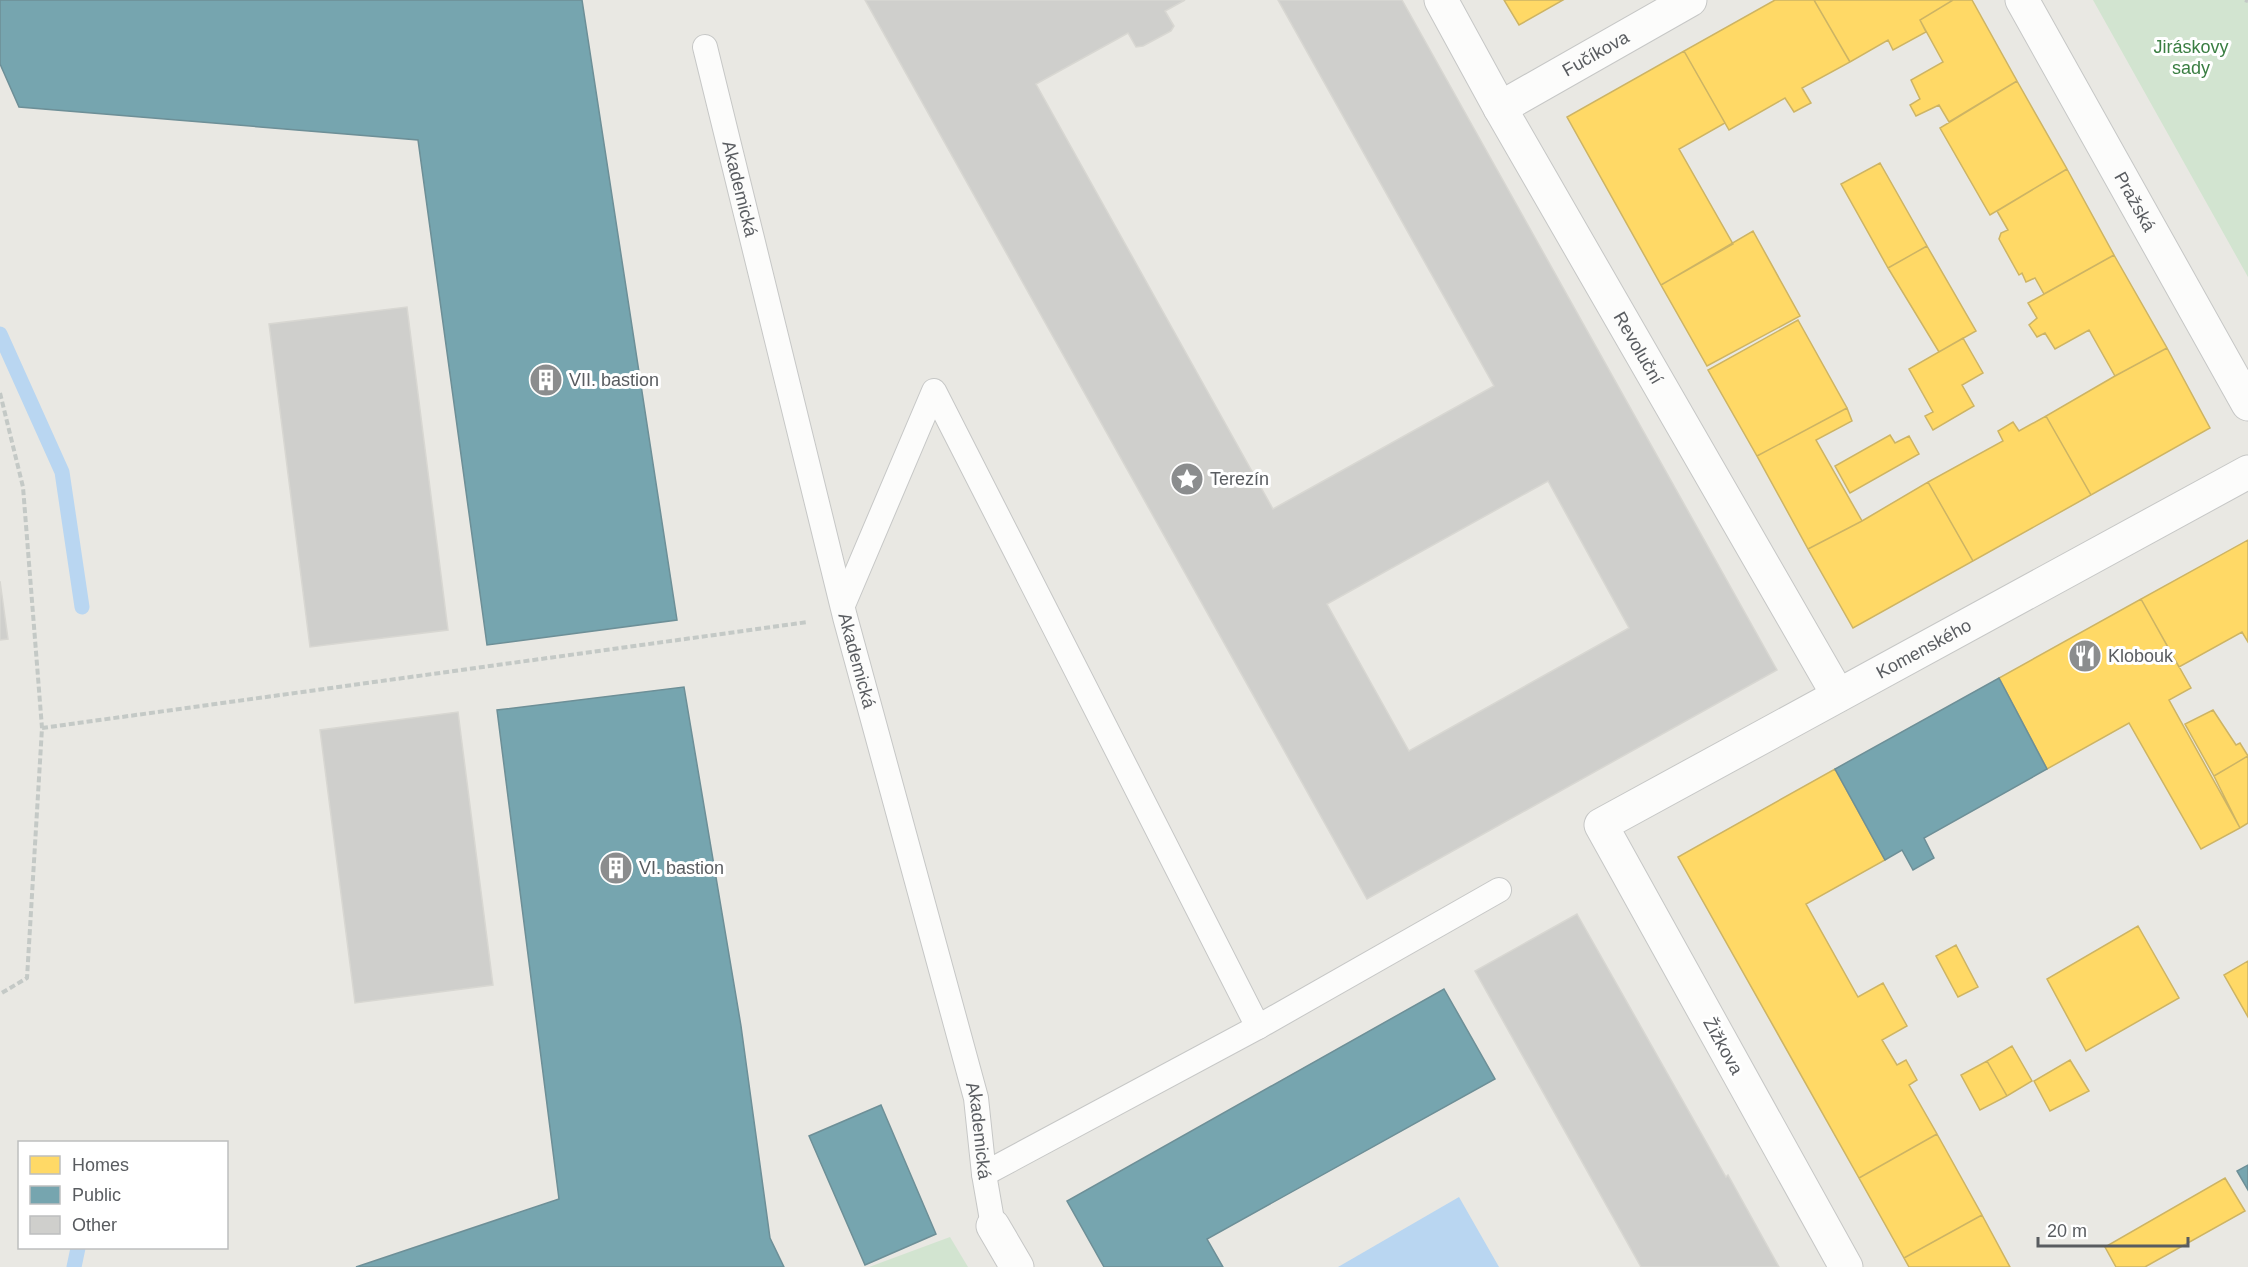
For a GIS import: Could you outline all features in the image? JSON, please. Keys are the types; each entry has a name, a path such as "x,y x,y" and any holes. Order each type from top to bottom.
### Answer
{"street":[{"name":"Revoluční","path":"1441,0 1500,108 1838,695"},
{"name":"Fučíkova","path":"1500,108 1690,0"},
{"name":"Pražská","path":"2022,0 2248,404"},
{"name":"Komenského","path":"1600,825 2248,472"},
{"name":"Žižkova","path":"1600,825 1846,1267"},
{"name":"Akademická","path":"993,1226 1017,1267"}],"lane":[{"name":"Akademická","path":"705,47 844,611 976,1098 984,1174 993,1226"},
{"path":"844,611 934,391 1258,1027"},
{"path":"984,1174 1258,1027 1499,891"}],"path":[{"path":"0,393 23,487 42,728 27,978 0,994"},
{"path":"42,728 844,611"}],"green space":[{"name":"Jiráskovy sady","path":"2093,0 2248,0 2248,277"},
{"path":"950,1237 968,1267 869,1267"}],"water":[{"path":"1459,1197 1499,1267 1338,1267"}],"building: Homes":[{"path":"1504,0 1563,0 1519,25"},
{"path":"1775,0 1814,0 1850,62 1802,88 1811,103 1794,112 1785,98 1729,130 1684,51"},
{"path":"1814,0 1953,0 1920,20 1926,32 1893,50 1888,40 1850,62"},
{"path":"1953,0 1972,0 2017,81 1949,122 1939,105 1916,116 1910,105 1920,99 1911,80 1943,62 1920,20"},
{"path":"1684,51 1725,123 1679,149 1733,244 1661,285 1567,117"},
{"path":"2017,81 2067,169 1990,215 1940,128"},
{"path":"1880,163 1927,246 1888,268 1841,184"},
{"path":"2067,169 2114,255 2044,294 2035,278 2026,282 2022,273 2019,275 1999,239 2001,233 2008,230 1997,211"},
{"path":"1753,231 1800,316 1707,366 1661,285"},
{"path":"1927,246 1976,331 1939,352 1888,268"},
{"path":"2114,255 2167,348 2115,376 2089,330 2055,349 2045,333 2037,337 2029,325 2037,318 2028,303"},
{"path":"1798,320 1847,408 1757,456 1708,370"},
{"path":"1963,338 1983,373 1962,385 1974,406 1933,430 1925,416 1933,412 1909,369"},
{"path":"2167,348 2210,428 2091,495 2046,416"},
{"path":"1847,408 1852,421 1816,440 1862,521 1808,549 1757,456"},
{"path":"2046,416 2091,495 1973,561 1928,482 2003,441 1998,431 2013,422 2019,431"},
{"path":"1890,435 1895,443 1909,436 1919,454 1850,493 1835,466"},
{"path":"1928,482 1973,561 1853,628 1808,549 1862,521"},
{"path":"2248,540 2248,642 2242,632 2179,667 2141,599"},
{"path":"2141,599 2191,688 2169,700 2240,828 2201,849 2129,723 2047,769 1999,678"},
{"path":"2213,710 2236,745 2240,743 2248,756 2214,776 2185,724"},
{"path":"2248,756 2248,823 2240,828 2214,776"},
{"path":"1835,769 1885,860 1806,904 1858,997 1883,983 1907,1026 1882,1040 1897,1065 1906,1060 1917,1080 1909,1085 1937,1134 1859,1178 1678,857"},
{"path":"2138,926 2179,998 2086,1051 2047,979"},
{"path":"1956,945 1978,987 1958,997 1936,956"},
{"path":"2248,961 2248,1017 2224,975"},
{"path":"2012,1046 2032,1081 2007,1096 1987,1061"},
{"path":"2070,1060 2089,1091 2050,1111 2034,1081"},
{"path":"1987,1061 2007,1096 1980,1110 1961,1075"},
{"path":"1937,1134 1982,1215 1904,1258 1859,1178"},
{"path":"2225,1178 2245,1211 2145,1267 2116,1267 2105,1247"},
{"path":"1982,1215 2010,1267 1909,1267 1904,1258"}],"building: Public":[{"name":"VII. bastion","path":"0,0 582,0 677,620 487,645 418,140 19,107 0,64"},
{"path":"1999,678 2047,769 1924,838 1934,858 1913,870 1902,850 1885,860 1835,769"},
{"name":"VI. bastion","path":"684,687 741,1026 770,1238 784,1267 356,1267 559,1199 497,710"},
{"path":"1444,989 1495,1079 1207,1239 1223,1267 1104,1267 1067,1201"},
{"path":"881,1105 936,1234 865,1265 809,1136"},
{"path":"2248,1165 2248,1190 2237,1171"}],"building: Other":[{"path":"865,0 1185,0 1165,11 1174,26 1171,31 1143,46 1136,47 1128,33 1036,84 1273,509 1494,386 1278,0 1402,0 1777,670 1367,899","holes":["1548,481 1629,628 1409,751 1327,604"]},
{"path":"407,307 448,630 310,647 269,324"},
{"path":"0,581 8,639 0,640"},
{"path":"458,712 493,985 355,1003 320,730"},
{"path":"1577,914 1779,1267 1641,1267 1475,971"}],"waterway":[{"path":"0,334 62,472 82,607"},
{"path":"74,1267 78,1249"}],"place":[{"name":"VII. bastion","path":"546,380"},
{"name":"Terezín","path":"1187,479"},
{"name":"Klobouk","path":"2085,656"},
{"name":"VI. bastion","path":"616,868"}]}
